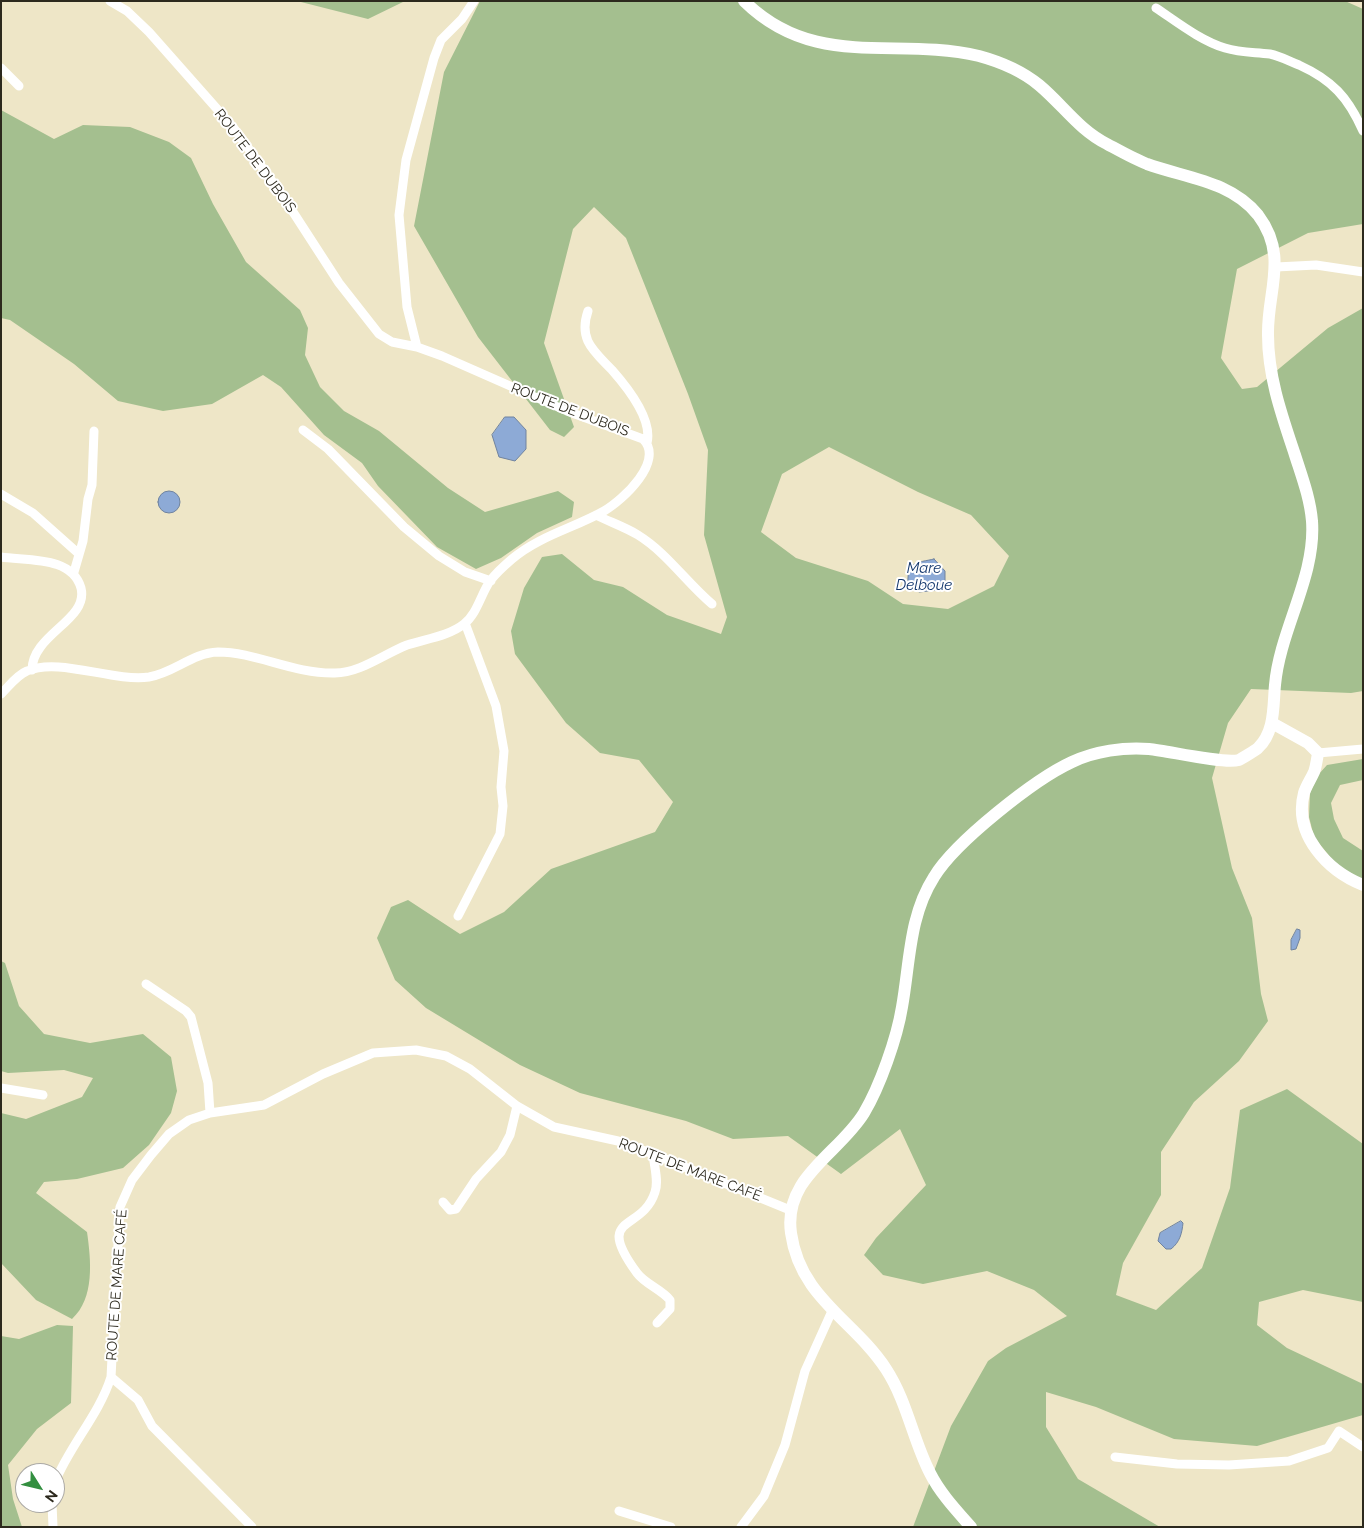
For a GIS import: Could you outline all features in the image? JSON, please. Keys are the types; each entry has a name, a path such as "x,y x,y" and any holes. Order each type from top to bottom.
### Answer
{"main road":[{"path":"744,1 758,15 774,26 819,43 838,47 954,52 1000,62 1018,70 1038,84 1082,129 1103,142 1145,163 1200,179 1243,200 1255,212 1266,228 1272,242 1276,268 1267,332 1270,361 1277,403 1308,493 1312,520 1312,542 1305,574 1277,662 1272,723 1260,747 1238,760 1148,749 1121,749 1072,762 1037,783 958,846 934,876 917,912 895,1039 866,1111 848,1135 799,1186 790,1210 791,1234 798,1257 810,1284 832,1311 864,1341 887,1371 899,1395 929,1472 940,1489 971,1527"},
{"path":"1272,723 1308,743 1318,753 1315,770 1303,797 1306,828 1316,849 1331,868 1363,885"}],"street":[{"name":"ROUTE DE DUBOIS","path":"110,1 127,11 149,32 233,127 282,195 339,283 379,334 392,342 417,347 567,411 625,431 647,443"},
{"path":"417,347 407,307 399,215 406,160 434,58 441,40 462,19 474,1"},
{"path":"1156,8 1223,47 1245,54 1265,54 1282,58 1321,76 1342,94 1352,108 1363,130"},
{"path":"1,68 19,86"},
{"path":"1276,268 1316,265 1363,272"},
{"path":"1,694 16,678 32,670 49,667 64,668 130,679 152,676 207,653 218,652 247,657 294,670 336,674 357,668 405,646 465,624 490,581 511,559 527,548 563,529 618,503 635,484 649,460 650,449 647,443 648,430 646,418 613,371 590,347 585,323 588,311"},
{"path":"302,430 328,449 404,527 439,556 465,572 490,581"},
{"path":"32,670 32,659 36,650 70,618 78,606 82,592 74,572 93,478 92,452 94,431"},
{"path":"1,494 33,513 79,554"},
{"path":"596,515 639,536 651,545 712,604"},
{"path":"1,557 59,564 74,572"},
{"path":"458,916 500,834 503,806 501,787 504,751 496,706 465,624"},
{"path":"1318,753 1363,749"},
{"path":"146,984 186,1011 191,1018 208,1083 210,1113"},
{"name":"ROUTE DE MARE CAFÉ","path":"63,1463 106,1395 111,1377 120,1207 132,1180 169,1134 189,1120 210,1113 264,1104 323,1074 373,1053 416,1050 446,1056 470,1068 517,1106 554,1127 618,1141 790,1210"},
{"path":"1,1088 43,1095"},
{"path":"443,1202 450,1210 456,1209 471,1185 501,1152 510,1134 517,1106"},
{"path":"653,1154 657,1183 653,1198 640,1213 621,1227 618,1234 623,1252 638,1276 670,1300 670,1309 657,1323"},
{"path":"741,1527 764,1496 785,1445 805,1371 832,1311"},
{"path":"111,1377 138,1400 152,1426 252,1527"},
{"path":"1115,1457 1178,1464 1220,1465 1289,1460 1328,1448 1339,1431 1363,1447"},
{"path":"619,1511 671,1527"},
{"path":"52,1513 52,1527"}],"green space":[{"path":"297,1 405,1 368,19"},
{"path":"480,1 1345,1 1363,9 1363,224 1308,233 1237,269 1221,358 1242,389 1257,387 1328,328 1363,308 1363,691 1351,693 1251,689 1228,723 1212,778 1232,868 1252,918 1261,994 1268,1021 1239,1061 1194,1102 1161,1152 1161,1195 1123,1263 1116,1295 1156,1310 1202,1268 1230,1188 1240,1110 1287,1089 1363,1144 1363,1302 1303,1290 1259,1302 1257,1325 1287,1348 1363,1384 1363,1415 1257,1446 1174,1439 1096,1407 1046,1392 1046,1427 1078,1479 1160,1527 913,1527 951,1426 988,1361 1006,1348 1067,1316 1034,1290 987,1271 923,1284 883,1275 864,1255 876,1238 926,1185 900,1129 841,1174 788,1136 733,1139 686,1121 580,1093 520,1065 426,1008 395,980 377,938 391,907 408,900 460,934 504,912 551,869 655,832 673,802 639,760 600,753 566,723 515,654 511,631 524,588 542,557 562,554 594,580 623,587 667,615 721,634 727,617 704,535 708,450 688,394 626,238 594,207 573,229 544,343 574,427 564,437 550,430 478,337 414,226 444,72","holes":["829,447 918,492 971,515 1009,556 994,586 948,609 903,604 868,581 796,558 761,532 782,474"]},
{"path":"1,110 54,139 83,125 130,127 169,142 191,158 213,204 246,262 300,310 308,328 305,355 320,387 344,411 379,431 448,488 485,512 558,491 574,502 572,517 537,533 501,558 476,569 437,547 378,486 362,463 324,435 281,387 263,375 212,404 163,411 118,401 74,364 10,320 1,318"},
{"path":"1363,759 1363,780 1340,785 1331,803 1334,819 1343,838 1363,851 1363,882 1343,873 1314,837 1309,817 1310,793 1318,775 1327,765"},
{"path":"1,961 5,963 19,1006 44,1034 90,1043 143,1034 171,1057 177,1091 171,1113 149,1145 123,1168 77,1179 44,1182 36,1193 87,1232 90,1254 88,1290 85,1300 72,1319 36,1300 1,1263 1,1113 26,1119 82,1097 93,1078 64,1070 8,1073 1,1071"},
{"path":"57,1325 73,1326 71,1403 37,1429 8,1465 15,1513 18,1513 22,1527 1,1527 1,1336 19,1339"}],"water":[{"path":"505,417 514,417 526,430 526,449 515,461 499,457 492,435"},
{"path":"169,491 179,498 180,502 173,512 169,513 159,506 158,502 165,492"},
{"name":"Mare Delboue","path":"934,559 945,571 945,581 937,590 919,592 908,583 909,571 914,564"},
{"path":"1297,929 1300,930 1300,938 1296,949 1291,950 1291,940"},
{"path":"1181,1221 1183,1227 1178,1240 1171,1249 1166,1249 1158,1241 1160,1233"}]}
